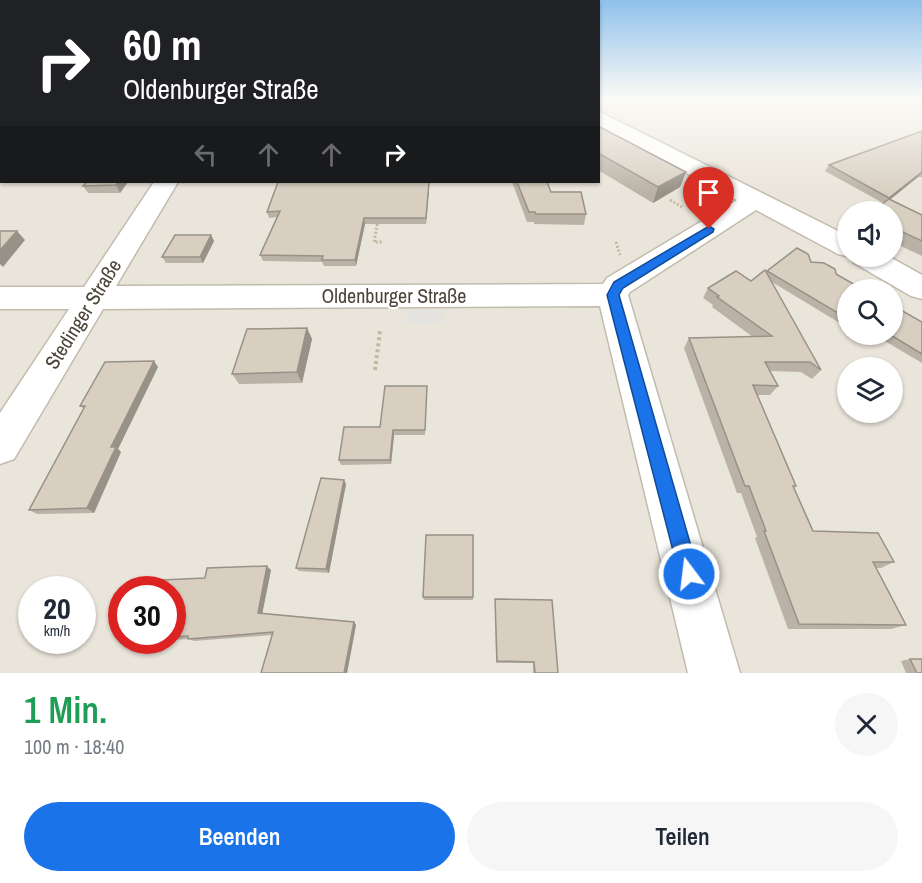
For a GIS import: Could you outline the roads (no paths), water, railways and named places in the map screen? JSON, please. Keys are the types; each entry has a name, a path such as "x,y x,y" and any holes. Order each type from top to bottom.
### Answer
{"street":[{"path":"624,130 837,242"},
{"name":"Stedinger Straße","path":"0,446 165,183"},
{"path":"714,673 613,295 618,285 756,199"},
{"path":"884,267 922,288"},
{"name":"Oldenburger Straße","path":"0,298 613,295"}]}
